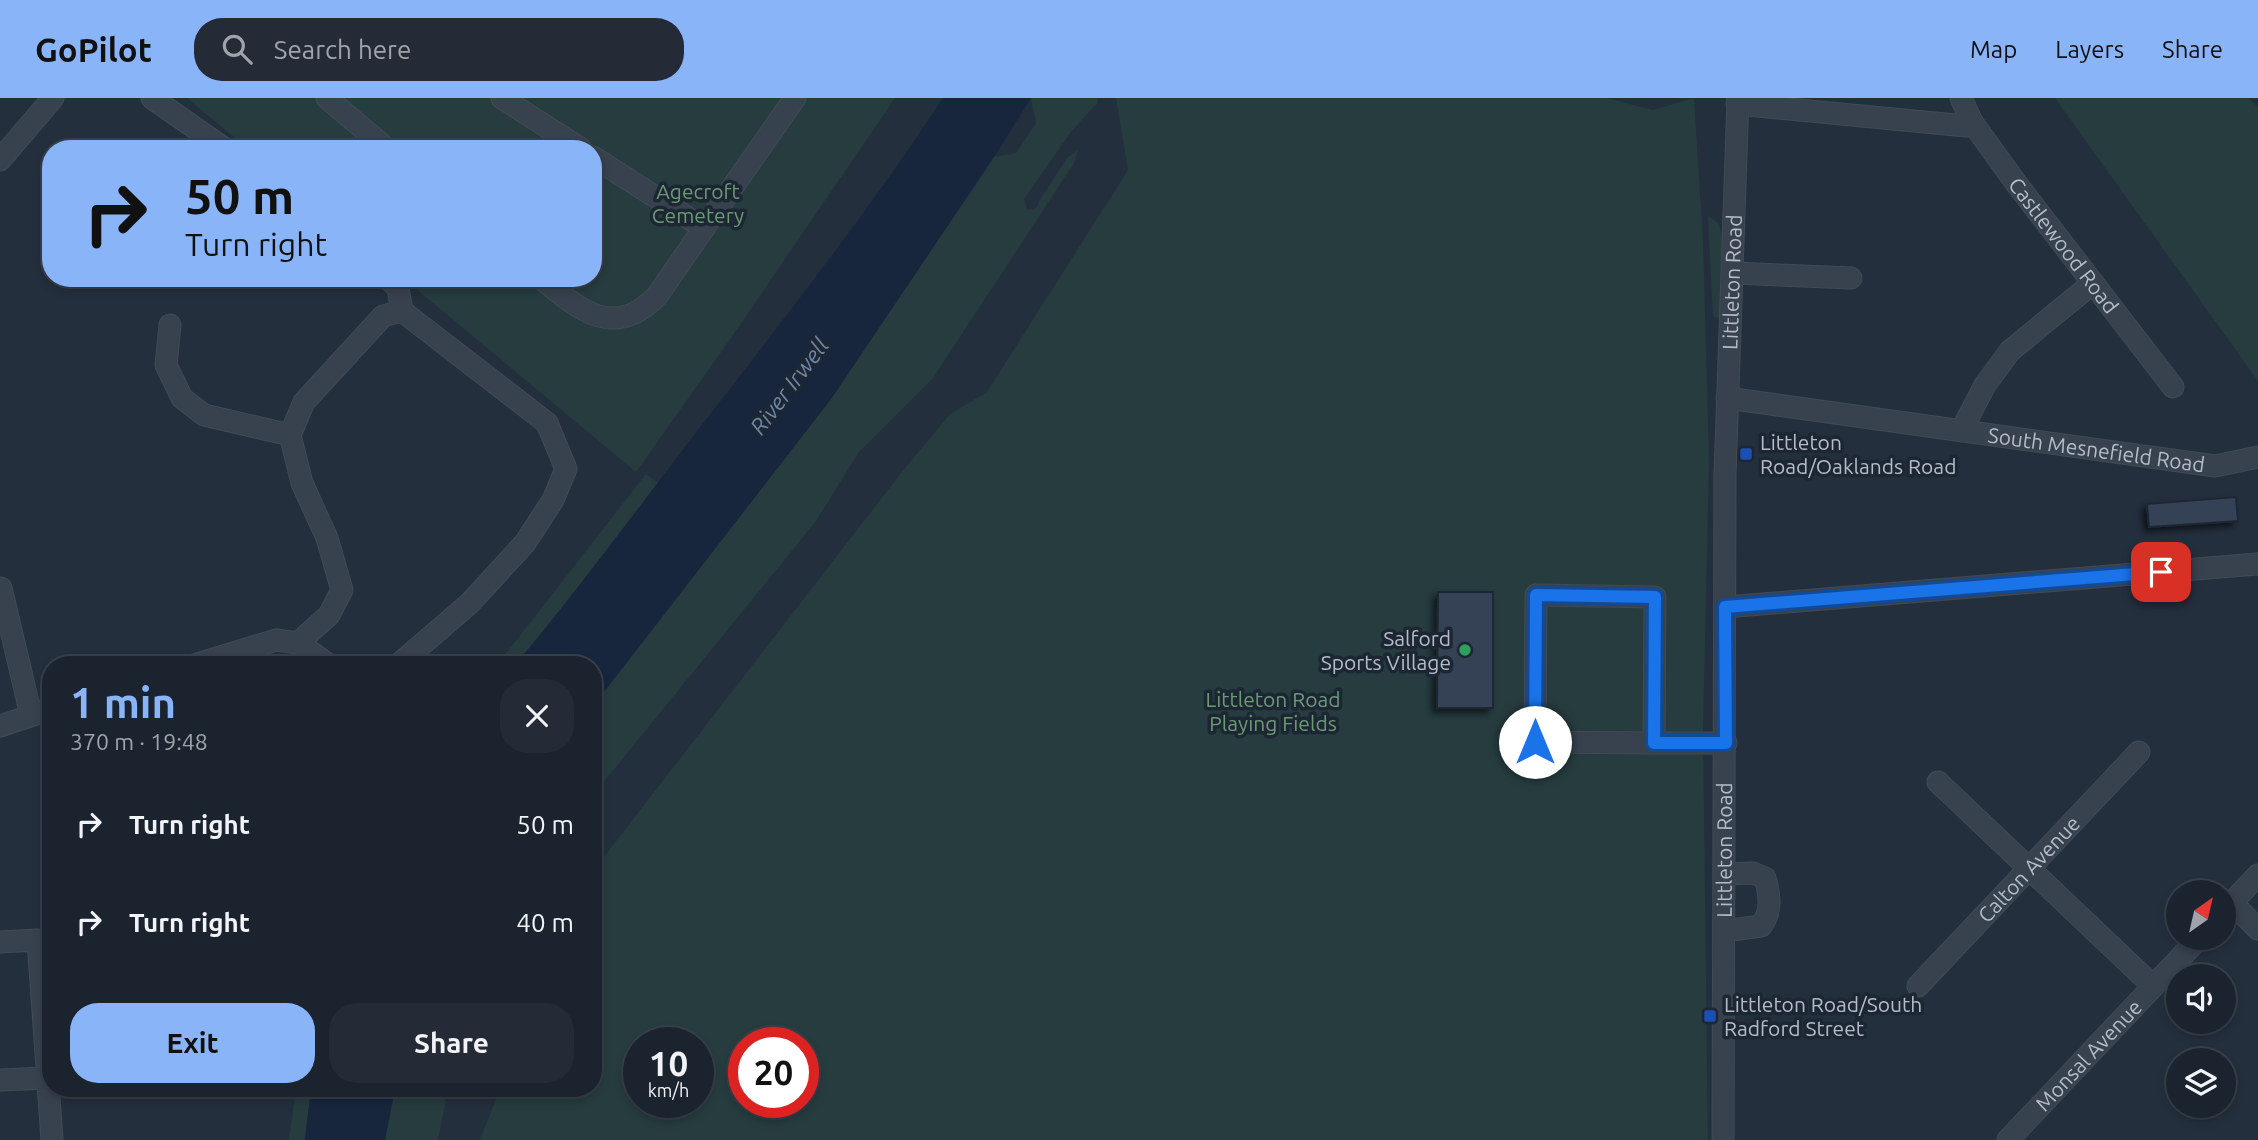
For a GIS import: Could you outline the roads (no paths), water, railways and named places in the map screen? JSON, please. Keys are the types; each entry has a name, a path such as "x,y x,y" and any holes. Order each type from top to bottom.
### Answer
{"street":[{"path":"2,154 53,98"},
{"path":"152,98 212,140"},
{"path":"327,98 376,140"},
{"path":"502,98 567,140"},
{"path":"552,287 578,309 589,313 610,317 631,314 641,309 657,296 795,98"},
{"name":"Castlewood Road","path":"1961,98 1972,122 2173,387"},
{"path":"1738,101 1966,126 1972,122"},
{"name":"Littleton Road","path":"1723,1140 1727,398 1738,101"},
{"path":"602,163 704,228"},
{"path":"1733,273 1851,278"},
{"path":"1961,431 1985,385 2010,351 2093,283"},
{"path":"397,287 402,311 547,423 566,468 553,500 525,543 471,603 409,656"},
{"path":"298,643 329,615 342,590 327,538 302,483 290,435 304,402 383,316 402,311"},
{"path":"170,324 166,365 182,398 204,415 290,435"},
{"name":"South Mesnefield Road","path":"1727,398 2215,466 2256,457"},
{"path":"1725,607 2258,564"},
{"path":"0,726 41,712 1,589"},
{"path":"1654,743 1655,597 1536,595 1535,742 1654,743 1726,743"},
{"path":"253,656 276,640 298,643 316,656"},
{"name":"Calton Avenue","path":"1918,986 2139,751"},
{"path":"1938,782 2153,986"},
{"path":"1724,930 1761,926 1766,920 1769,899 1765,878 1753,873 1725,874"},
{"path":"2236,898 2258,875"},
{"path":"2236,913 2258,929"},
{"path":"0,942 38,940 42,995"},
{"name":"Monsal Avenue","path":"2008,1140 2188,950"},
{"path":"0,1080 42,1078"},
{"path":"49,1097 52,1140"}],"water":[{"name":"River Irwell","path":"943,98 1031,98 831,399 602,694 602,656 522,656 584,580 884,184"},
{"path":"310,1097 393,1097 385,1140 305,1140"}],"place":[{"name":"Littleton Road/Oaklands Road","path":"1746,454"},
{"name":"Salford Sports Village","path":"1465,650"},
{"name":"Littleton Road/South Radford Street","path":"1710,1016"}],"park label":[{"name":"Agecroft Cemetery","path":"698,203"},
{"name":"Littleton Road Playing Fields","path":"1273,711"}]}
